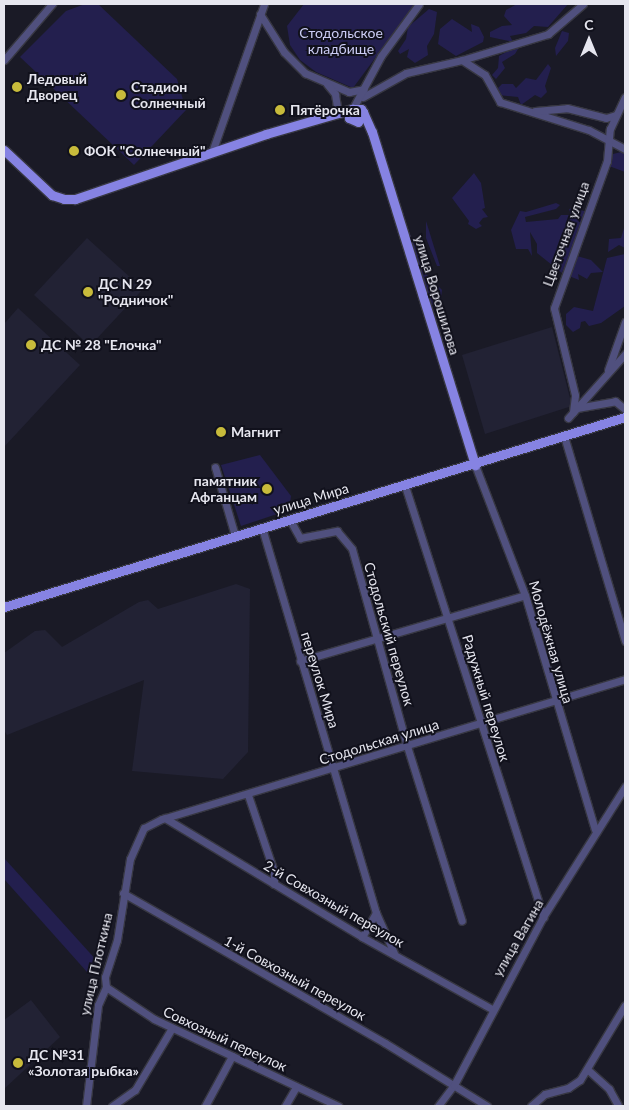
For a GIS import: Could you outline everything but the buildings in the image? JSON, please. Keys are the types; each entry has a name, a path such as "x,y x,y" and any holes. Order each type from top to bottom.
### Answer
{"main road":[{"path":"4,150 45,189 64,199 83,197 212,152 338,113 358,110"},
{"path":"354,122 349,114 358,110"},
{"path":"354,122 363,119 358,110"},
{"name":"улица Ворошилова","path":"358,110 372,132 475,465"},
{"path":"324,118 354,122 372,132"},
{"name":"улица Мира","path":"4,607 475,465 625,417"}],"street":[{"path":"4,60 52,4"},
{"path":"212,152 264,4"},
{"path":"358,110 364,89 381,56 419,4"},
{"path":"363,97 406,73 462,60 548,34 583,4"},
{"path":"260,14 292,62 324,82 349,92 364,89"},
{"path":"462,60 475,61 487,78 497,100 583,128 625,149"},
{"path":"324,82 335,94 338,113"},
{"path":"358,110 364,89"},
{"name":"Цветочная улица","path":"573,413 575,394 554,308 606,161 608,140 616,115 625,96"},
{"path":"530,111 567,108 606,118 616,115"},
{"path":"605,378 625,322"},
{"path":"573,413 625,354"},
{"path":"573,413 615,401 625,409"},
{"path":"564,436 625,641"},
{"name":"Молодёжная улица","path":"475,465 525,595 555,701 595,830"},
{"path":"215,467 235,536"},
{"name":"Радужный переулок","path":"405,486 448,616 542,917"},
{"name":"Стодольский переулок","path":"290,520 300,538 337,531 347,539 377,637 407,746 462,921"},
{"name":"переулок Мира","path":"262,528 376,913 394,953"},
{"path":"300,660 525,595"},
{"name":"Стодольская улица","path":"142,830 165,818 248,795 625,679"},
{"name":"улица Вагина","path":"438,1106 454,1085 492,1009 542,917 595,830 605,821 625,787"},
{"path":"248,795 274,872 274,884"},
{"name":"2-й Совхозный переулок","path":"165,818 362,937 394,953 492,1009"},
{"name":"улица Плоткина","path":"86,1106 98,1005 106,987 106,977 116,940 123,893 132,852 142,830"},
{"name":"1-й Совхозный переулок","path":"123,893 487,1106"},
{"path":"362,937 376,913"},
{"name":"Совхозный переулок","path":"106,987 141,1012 172,1028 338,1106"},
{"path":"531,1106 545,1094 574,1085 587,1069 625,1005"},
{"path":"112,1106 135,1090 172,1028"},
{"path":"205,1106 232,1056"},
{"path":"587,1069 609,1088 619,1105"},
{"path":"285,1106 296,1086"}],"shaded area":[{"name":"ДС N 29 \"Родничок\"","path":"87,238 143,289 90,346 34,295"},
{"name":"ДС № 28 \"Елочка\"","path":"18,308 80,365 4,447 4,324"},
{"path":"552,327 572,406 485,434 462,355"},
{"path":"236,584 250,589 248,752 223,779 132,771 144,680 7,735 4,730 4,653 35,631 45,630 62,647 139,602 148,600 158,609"},
{"name":"ДС №31 «Золотая рыбка»","path":"31,1000 60,1037 4,1089 4,1020"}],"green space":[{"name":"Стадион Солнечный","path":"85,4 98,4 177,79 186,110 134,165 20,57 66,11"},
{"name":"Стодольское кладбище","path":"304,4 415,4 353,88 316,72 300,60 290,45 287,26"},
{"path":"517,4 568,4 548,27 534,26 526,33 510,36 513,42 490,37 490,32 502,26 512,25 504,16 506,10"},
{"path":"429,9 437,12 434,34 427,46 428,55 415,63 407,57 409,49 400,54 398,51 406,39 408,27"},
{"path":"452,19 472,32 471,24 479,27 484,37 483,42 456,56 438,44 440,29"},
{"path":"562,31 569,33 568,41 556,56 555,48"},
{"path":"521,44 515,54 502,62 505,68 496,79 492,75 498,68 499,56"},
{"path":"548,64 551,68 545,86 547,92 541,98 535,95 521,105 518,97 498,95 496,90 502,84 513,84 516,88 526,78 536,80"},
{"path":"625,151 625,172 609,166 613,154"},
{"path":"474,173 481,183 485,208 482,209 488,217 483,218 479,223 482,226 476,229 468,224 469,221 452,198"},
{"path":"556,203 560,205 556,209 525,217 526,222 558,219 561,215 571,215 569,209 574,208 587,212 562,273 537,253 537,244 530,232 532,256 528,249 516,249 511,230 520,211 526,212"},
{"path":"426,221 440,266 437,266 426,238"},
{"path":"625,225 625,248 619,245 608,252 609,239 621,238"},
{"path":"407,227 418,253 427,259 422,270 442,290 439,313 430,302"},
{"path":"625,254 625,306 601,323 589,326 585,321 581,322 580,328 573,332 566,325 566,314 574,307 593,311 607,258"},
{"path":"577,256 591,260 603,272 591,273 587,279 578,274 579,280 569,276"},
{"path":"260,455 291,496 289,510 241,526 221,465"},
{"path":"4,858 98,962 87,972 4,879"}],"place":[{"name":"Ледовый Дворец","path":"17,87"},
{"name":"Стадион Солнечный","path":"121,95"},
{"name":"Пятёрочка","path":"280,110"},
{"name":"ФОК \"Солнечный\"","path":"74,151"},
{"name":"ДС N 29 \"Родничок\"","path":"88,292"},
{"name":"ДС № 28 \"Елочка\"","path":"31,345"},
{"name":"Магнит","path":"221,432"},
{"name":"памятник Афганцам","path":"267,489"},
{"name":"ДС №31 «Золотая рыбка»","path":"18,1063"}]}
